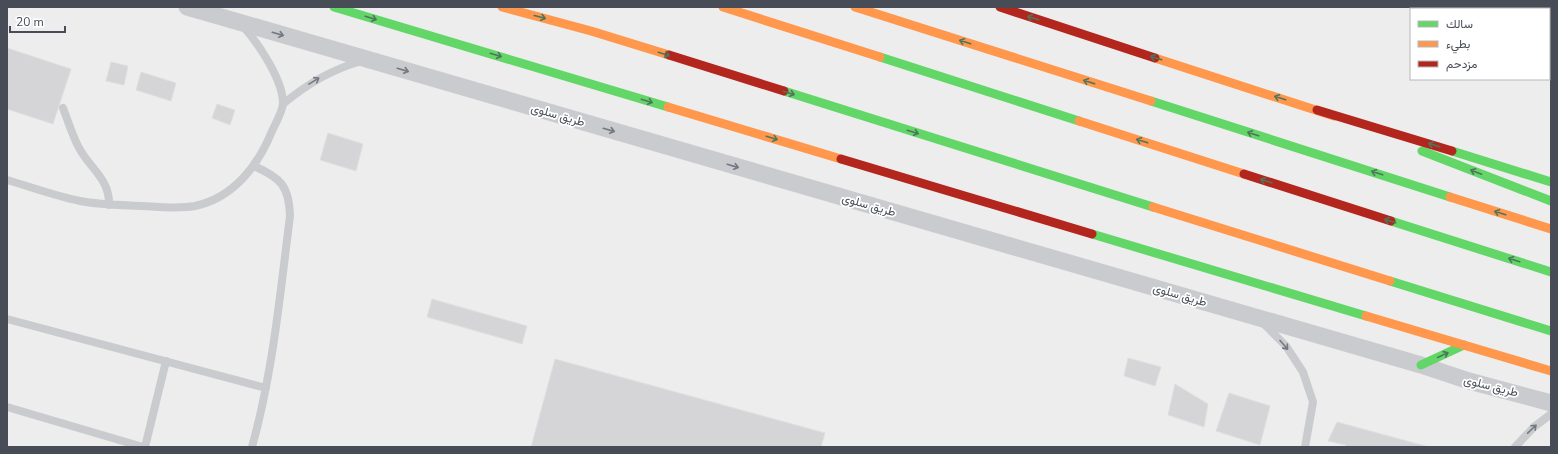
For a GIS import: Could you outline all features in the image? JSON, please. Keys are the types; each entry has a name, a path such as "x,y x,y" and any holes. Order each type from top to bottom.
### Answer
{"main road":[{"path":"334,7 1551,371"},
{"path":"502,7 591,31 1551,331"},
{"path":"723,7 1551,272"},
{"path":"855,7 1551,229"},
{"path":"1000,7 1317,110 1551,182"},
{"path":"1317,110 1551,201"},
{"path":"1421,365 1464,345"}],"street":[{"name":"طريق سلوى","path":"187,7 1421,365 1469,382 1551,402"}],"lane":[{"path":"239,22 259,46 274,73 283,104"},
{"path":"7,180 80,201 173,208 194,206 205,203 223,195 236,186 254,166 270,136 283,104 322,76 366,60"},
{"path":"63,108 78,147 105,184 109,195 109,204"},
{"path":"252,447 266,388 272,354 290,216 285,189 280,182 267,172 254,166"},
{"path":"1257,318 1286,346 1303,372 1313,402 1305,447"},
{"path":"7,319 266,388"},
{"path":"7,407 144,447 166,361"},
{"path":"1515,447 1534,427 1551,414"},
{"path":"107,447 110,438"}],"building":[{"path":"7,48 71,69 53,124 7,109"},
{"path":"111,62 128,66 124,85 106,81"},
{"path":"141,72 176,83 171,101 136,90"},
{"path":"217,104 235,110 230,125 212,118"},
{"path":"328,133 363,144 356,171 320,160"},
{"path":"432,299 527,326 522,344 427,317"},
{"path":"1128,358 1161,367 1155,386 1124,376"},
{"path":"555,359 825,433 821,447 531,447"},
{"path":"1175,384 1208,404 1204,427 1168,415"},
{"path":"1229,393 1270,406 1260,445 1216,431"},
{"path":"1337,422 1429,447 1344,447 1346,445 1328,441"}],"traffic: fast":[{"path":"334,7 668,107"},
{"path":"880,57 1079,121"},
{"path":"784,91 1153,207"},
{"path":"1151,101 1450,197"},
{"path":"1422,151 1551,201"},
{"path":"1452,151 1551,182"},
{"path":"1391,221 1551,272"},
{"path":"1092,234 1366,316"},
{"path":"1390,281 1551,331"},
{"path":"1421,365 1464,345"}],"traffic: slow":[{"path":"502,7 591,31 669,55"},
{"path":"723,7 880,57"},
{"path":"855,7 1151,101"},
{"path":"1155,58 1334,116"},
{"path":"668,107 841,159"},
{"path":"1079,121 1244,174"},
{"path":"1450,197 1551,229"},
{"path":"1153,207 1390,281"},
{"path":"1366,316 1551,371"}],"traffic: jam":[{"path":"1000,7 1155,58"},
{"path":"669,55 784,91"},
{"path":"1317,110 1452,151"},
{"path":"841,159 1092,234"},
{"path":"1244,174 1391,221"}]}
